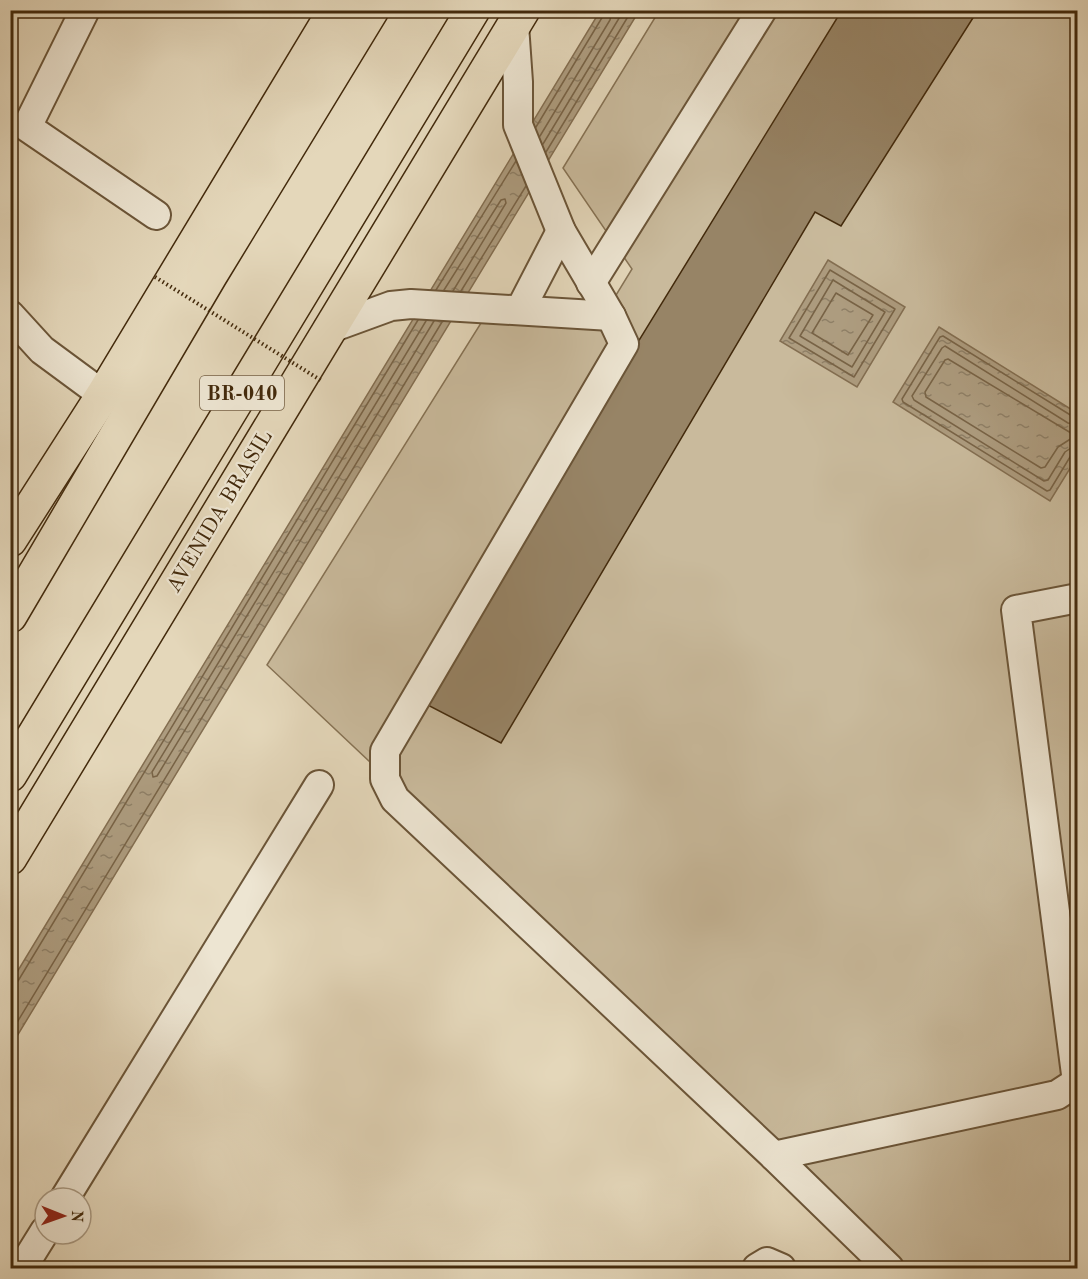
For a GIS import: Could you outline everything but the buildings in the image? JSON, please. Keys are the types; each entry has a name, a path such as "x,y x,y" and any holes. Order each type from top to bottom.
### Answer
{"highway":[{"path":"10,540 103,395 335,10"},
{"path":"10,616 210,276 372,10"},
{"name":"AVENIDA BRASIL","path":"10,774 473,10"},
{"name":"AVENIDA BRASIL","path":"10,858 518,18"},
{"path":"10,590 15,583 42,564"}],"street":[{"path":"85,10 27,127 156,215"},
{"path":"591,282 762,10"},
{"path":"518,18 518,125 561,231 611,316 624,344 386,751 385,779 395,799 774,1156 889,1269"},
{"path":"520,310 561,231"},
{"path":"328,330 391,306 411,304 611,316"},
{"path":"10,315 42,350 103,395"},
{"path":"774,1156 1057,1095 1077,1082 1016,610 1077,598"},
{"path":"72,1186 319,785"},
{"path":"22,1269 36,1246"},
{"path":"757,1269 767,1262 781,1269"}],"path":[{"path":"155,277 322,381"}],"shaded area":[{"path":"659,11 1077,11 1077,1268 907,1268 267,665 481,323 599,323 632,269 563,168"}],"water":[{"path":"600,11 639,11 11,1046 11,982"},
{"path":"828,260 905,307 857,387 780,341"},
{"path":"939,327 1077,413 1077,457 1050,501 893,402"}]}
